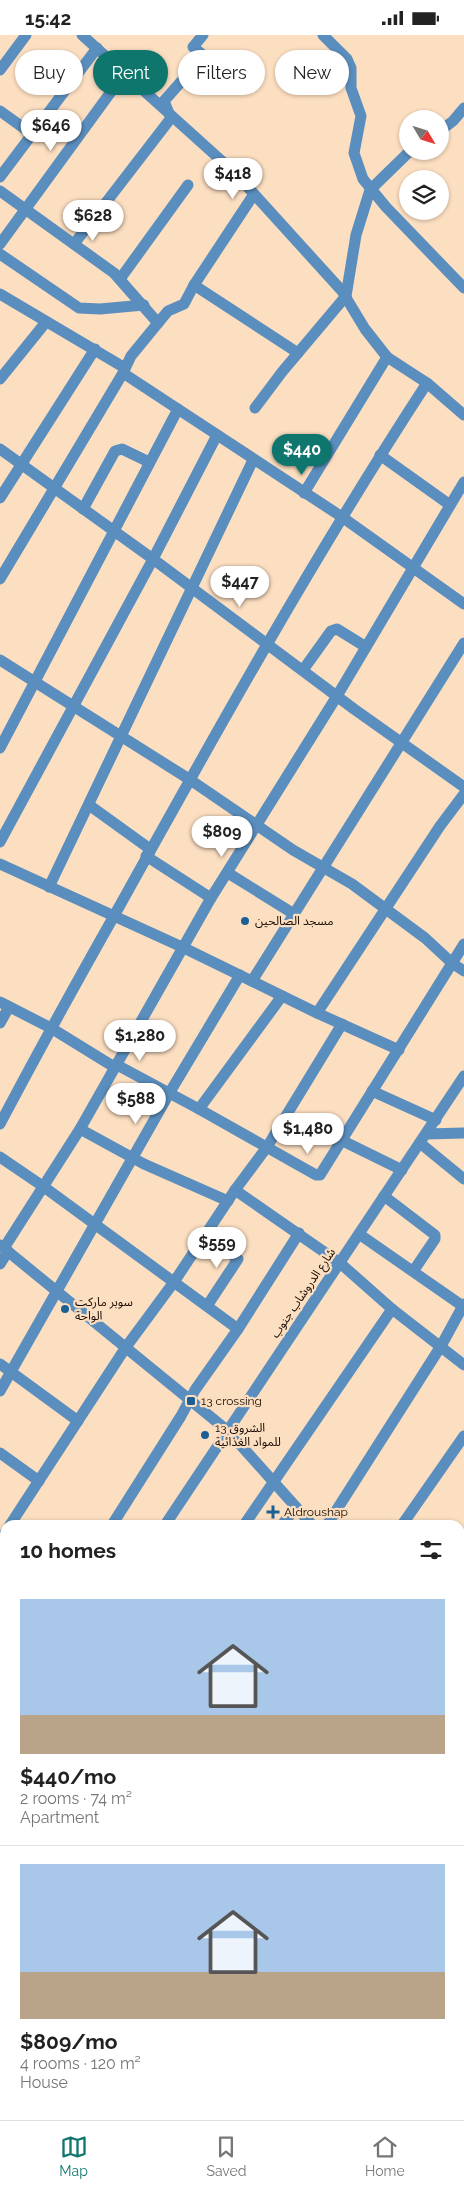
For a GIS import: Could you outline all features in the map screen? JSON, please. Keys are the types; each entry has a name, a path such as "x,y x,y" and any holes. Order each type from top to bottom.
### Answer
{"street":[{"path":"0,70 25,35"},
{"path":"0,177 97,49 82,35"},
{"path":"171,118 164,101 194,67 202,54 194,47 202,35"},
{"path":"323,35 347,59 351,67 351,88 361,116 354,153 359,171 370,190 464,288"},
{"path":"0,245 109,95"},
{"path":"146,95 224,163 254,194 346,296 365,329 387,357 427,383 464,415"},
{"path":"449,124 464,108"},
{"path":"0,111 32,134"},
{"path":"74,244 171,118"},
{"path":"255,408 282,372 346,296 356,235 370,190 401,160"},
{"path":"120,279 188,185"},
{"path":"0,191 120,279 158,323"},
{"path":"0,579 55,489 131,356 168,311 184,304 194,285 254,194"},
{"path":"0,254 78,308 100,309 144,305"},
{"path":"194,285 298,353"},
{"path":"0,294 94,349 216,435 342,517 464,604"},
{"path":"0,379 46,322"},
{"path":"0,498 94,349"},
{"path":"304,493 387,357"},
{"path":"0,1124 189,779 342,517 427,383"},
{"path":"0,748 178,409"},
{"path":"0,841 153,559 216,435"},
{"path":"0,449 153,559 402,744 464,787"},
{"path":"83,509 115,451 122,449 150,462"},
{"path":"380,455 450,505"},
{"path":"49,887 253,459"},
{"path":"0,1263 4,1248 80,1129 211,898 337,696 464,482"},
{"path":"303,671 334,629 366,647"},
{"path":"252,981 464,643"},
{"path":"0,660 74,705 258,824 307,859 324,866 387,908 464,971"},
{"path":"317,1013 440,826 464,794"},
{"path":"89,805 148,852 211,898"},
{"path":"0,878 2,866 182,947 317,1013 399,1050"},
{"path":"228,873 294,914"},
{"path":"0,1023 5,1004 112,1065 117,1065 170,1092 320,1175 343,1141 464,944"},
{"path":"0,1391 170,1092 240,975"},
{"path":"199,1109 282,996"},
{"path":"13,1520 126,1347 267,1147 342,1024"},
{"name":"شارع الدروشاب جنوب","path":"168,1520 464,1076"},
{"path":"372,1091 436,1120"},
{"path":"80,1129 133,1159 228,1201"},
{"path":"423,1138 464,1133"},
{"path":"423,1138 464,1179"},
{"path":"343,1141 402,1170"},
{"path":"0,1157 238,1329"},
{"path":"235,1190 340,1263 392,1309 464,1365"},
{"path":"384,1196 435,1235 435,1239 414,1270"},
{"path":"115,1520 181,1416 189,1399 238,1329 299,1233"},
{"path":"331,1520 441,1346 464,1306 359,1234"},
{"path":"206,1235 238,1259 207,1306"},
{"path":"4,1248 228,1431 308,1520"},
{"path":"248,1520 392,1309"},
{"path":"0,1364 78,1421"},
{"path":"405,1520 464,1436"},
{"path":"0,1453 39,1481"},
{"path":"286,1520 296,1507"}],"place":[{"name":"مسجد الصالحين","path":"245,921"},
{"name":"سوبر ماركت الواحة","path":"65,1309"},
{"name":"13 crossing","path":"191,1401"},
{"name":"الشروق 13 للمواد الغذائية","path":"205,1435"},
{"name":"Aldroushap","path":"273,1512"}]}
